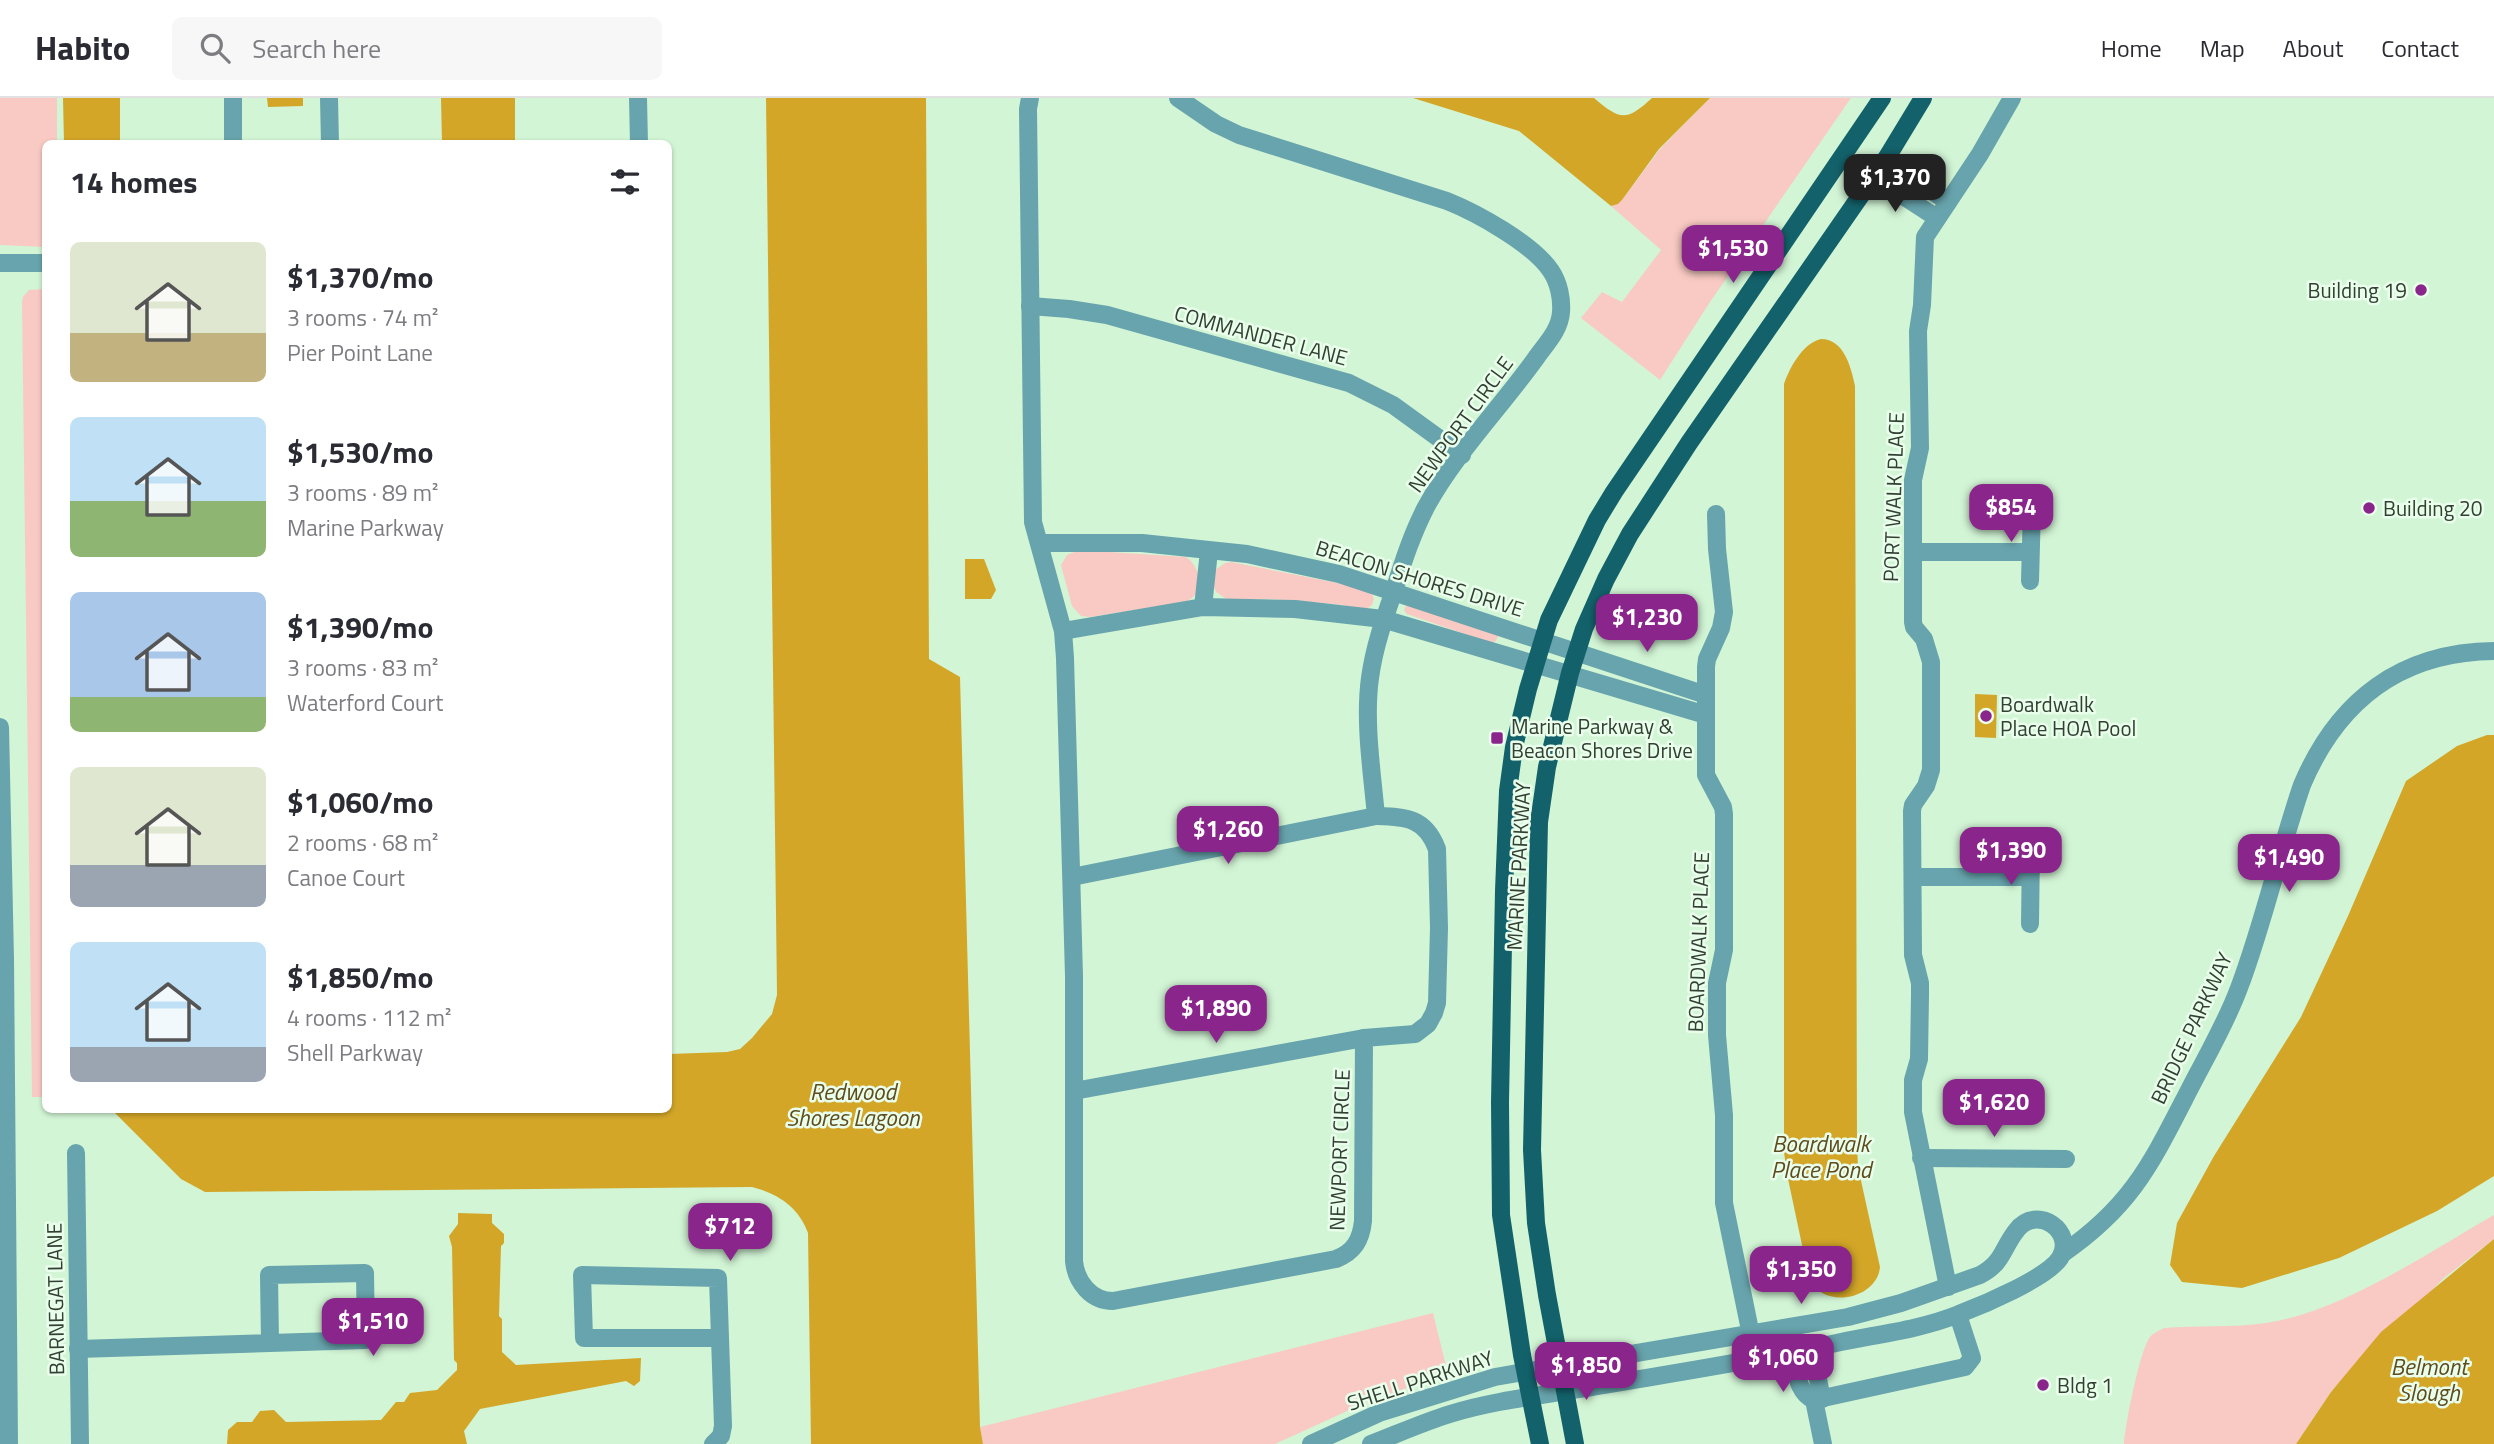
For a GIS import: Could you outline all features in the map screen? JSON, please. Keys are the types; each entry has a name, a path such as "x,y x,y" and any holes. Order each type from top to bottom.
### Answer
{"main road":[{"name":"MARINE PARKWAY","path":"1540,1444 1525,1372 1501,1215 1500,1102 1508,791 1514,747 1534,663 1549,620 1597,520 1614,492 1882,98"},
{"name":"MARINE PARKWAY","path":"1575,1444 1536,1223 1532,1150 1539,822 1547,767 1570,673 1576,650 1606,579 1630,534 1689,443 1874,177 1923,98"}],"street":[{"path":"233,98 233,140"},
{"path":"329,98 330,140"},
{"path":"638,98 639,140"},
{"name":"NEWPORT CIRCLE","path":"1030,98 1033,522 1063,631 1066,658 1072,877 1075,1268 1076,1276 1085,1289 1098,1298 1113,1301 1336,1259 1354,1247 1360,1239 1363,1221 1364,1038"},
{"name":"NEWPORT CIRCLE","path":"1178,98 1216,124 1239,135 1447,201 1473,212 1538,256 1551,271 1561,300 1558,327 1426,506 1406,552 1383,620 1369,689 1376,816"},
{"name":"PORT WALK PLACE","path":"1948,1287 1915,1130 1913,1102 1913,1080 1919,1059 1920,983 1913,955 1912,811 1929,778 1932,714 1929,654 1913,622 1913,480 1920,448 1918,331 1925,237 1980,155 2012,98"},
{"path":"1886,159 1948,202"},
{"path":"1874,177 1937,218"},
{"path":"0,264 42,263"},
{"name":"COMMANDER LANE","path":"1030,306 1107,315 1349,383 1393,405 1462,455"},
{"path":"2030,581 2032,508"},
{"name":"BOARDWALK PLACE","path":"1716,514 1724,612 1721,628 1707,659 1706,775 1724,814 1724,950 1717,983 1717,1035 1724,1115 1724,1203 1751,1335"},
{"name":"BEACON SHORES DRIVE","path":"1040,543 1142,543 1247,554 1339,574 1706,695"},
{"path":"1203,607 1209,551"},
{"path":"1913,552 2030,552"},
{"path":"1063,631 1203,607 1295,609 1383,620 1706,715"},
{"name":"BRIDGE PARKWAY","path":"2062,1254 2091,1234 2126,1199 2172,1124 2238,991 2302,785 2314,759 2334,728 2367,694 2389,677 2449,654 2494,651"},
{"path":"0,727 3,1188 9,1444"},
{"path":"1072,877 1376,816 1408,817 1425,829 1433,838 1437,849 1437,1003 1428,1024 1415,1034 1364,1038 1074,1091"},
{"path":"2030,924 2031,849"},
{"path":"1913,877 2030,877"},
{"name":"BARNEGAT LANE","path":"76,1153 80,1444"},
{"path":"1921,1158 2066,1159"},
{"name":"SHELL PARKWAY","path":"1311,1444 1379,1413 1495,1377 1751,1335 1848,1317 1902,1303 1990,1269 2003,1255 2016,1231 2031,1220 2040,1218 2054,1226 2062,1240 2062,1254 2041,1274 1958,1315 1812,1349 1530,1396 1451,1413 1371,1444"},
{"path":"78,1349 366,1340 365,1273 268,1275 270,1342"},
{"path":"713,1444 722,1433 720,1338 718,1278 582,1275 584,1338 720,1338"},
{"path":"1791,1353 1803,1393 1818,1399 1965,1367 1972,1358 1958,1315"},
{"path":"1812,1349 1824,1444"}],"shaded area":[{"path":"0,98 57,98 57,140 42,140 42,247 0,245"},
{"path":"1710,98 1851,98 1710,302 1660,380 1581,318 1602,292 1622,302 1661,250 1611,206 1622,200 1660,149"},
{"path":"42,289 42,1097 32,1097 22,302 29,290"},
{"path":"1079,550 1186,557 1198,574 1198,588 1191,599 1184,602 1090,617 1081,616 1072,606 1061,565 1067,555"},
{"path":"1231,562 1363,588 1371,592 1374,599 1372,605 1364,611 1355,612 1344,605 1271,599 1228,600 1216,592 1213,584 1214,571"},
{"path":"1407,604 1499,635 1495,642 1491,643 1407,614 1404,610"},
{"path":"2494,1215 2494,1239 2444,1278 2332,1390 2296,1444 2124,1444 2138,1371 2146,1344 2155,1333 2164,1328 2266,1323 2324,1307 2383,1279"},
{"path":"1433,1313 1448,1374 1369,1401 1275,1444 983,1444 980,1427"}],"water":[{"path":"63,98 120,98 120,140 64,140"},
{"path":"267,98 303,98 303,106 268,107"},
{"path":"441,98 515,98 515,140 442,140"},
{"name":"Redwood Shores Lagoon","path":"766,98 926,98 929,659 960,677 980,1427 983,1444 811,1444 808,1233 799,1216 786,1202 761,1190 752,1187 205,1192 181,1179 115,1113 672,1113 672,1054 740,1049 772,1014 777,995"},
{"path":"1413,98 1594,98 1610,111 1623,115 1636,111 1652,98 1710,98 1659,149 1622,200 1611,206 1519,131"},
{"name":"Boardwalk Place Pond","path":"1829,340 1841,349 1849,363 1855,386 1857,1144 1858,1167 1880,1267 1877,1278 1869,1287 1848,1297 1825,1294 1816,1288 1809,1278 1784,1152 1784,384 1803,351 1814,341"},
{"path":"965,559 984,559 996,590 991,599 965,599"},
{"name":"Boardwalk Place HOA Pool","path":"1975,694 1997,695 1996,738 1975,737"},
{"path":"2494,735 2494,1176 2437,1211 2339,1258 2242,1288 2182,1282 2170,1265 2177,1223 2214,1156 2301,1017 2406,781 2457,746"},
{"path":"458,1213 492,1214 492,1223 504,1234 504,1243 501,1246 499,1316 502,1319 502,1352 516,1365 641,1358 640,1381 634,1386 626,1381 480,1409 464,1431 467,1444 227,1444 228,1430 237,1422 252,1422 260,1411 274,1410 286,1422 381,1420 396,1402 404,1402 410,1393 437,1390 457,1370 454,1360 452,1247 449,1236 458,1224"},
{"name":"Belmont Slough","path":"2494,1239 2494,1444 2296,1444 2331,1392 2381,1332"}],"place":[{"name":"Building 19","path":"2421,290"},
{"name":"Building 20","path":"2369,508"},
{"name":"Boardwalk Place HOA Pool","path":"1986,716"},
{"name":"Marine Parkway & Beacon Shores Drive","path":"1497,738"},
{"name":"Bldg 1","path":"2043,1385"}]}
